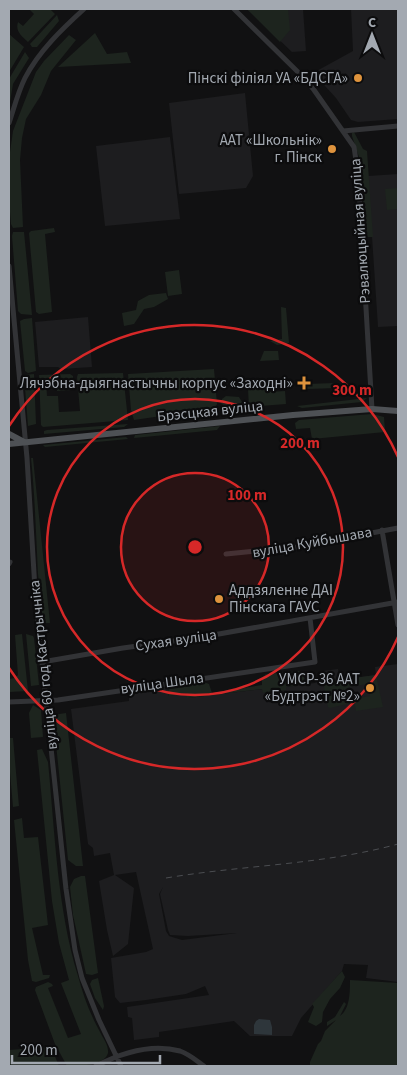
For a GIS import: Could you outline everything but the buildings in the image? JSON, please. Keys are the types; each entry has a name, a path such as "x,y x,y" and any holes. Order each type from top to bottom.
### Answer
{"main road":[{"name":"Брэсцкая вуліца","path":"9,444 293,415 372,409 398,411"},
{"path":"9,434 26,442"}],"street":[{"path":"9,123 25,79 38,58 63,29 84,9"},
{"name":"Рэвалюцыйная вуліца","path":"234,9 303,77 354,147 358,174 372,409"},
{"path":"343,131 398,126"},
{"name":"вуліца 60 год Кастрычніка","path":"9,266 26,442 36,606 64,872 75,950 82,978 121,1066"},
{"name":"вуліца Куйбышава","path":"226,554 297,547 398,528"},
{"path":"382,530 396,603 398,626"},
{"name":"Сухая вуліца","path":"42,662 396,603"},
{"name":"вуліца Шыла","path":"9,702 47,700 315,662 310,618"},
{"path":"96,1066 115,1056 137,1050 173,1050 186,1054 204,1066"}],"shaded area":[{"path":"31,9 50,9 55,14 28,42 20,34 17,25 18,22 23,26 34,14"},
{"path":"247,9 303,9 306,51 292,52"},
{"path":"247,9 288,9 290,30 280,42"},
{"name":"Пінскі філіял УА «БДСГА»","path":"351,9 398,9 398,119 358,122 351,120 336,98 313,73 353,51"},
{"path":"57,15 59,21 37,47 32,47 30,44"},
{"path":"95,33 107,54 127,52 131,63 58,67"},
{"path":"9,34 24,47 9,72"},
{"path":"69,35 76,40 51,71 41,95 26,119 20,160 23,227 13,228 9,201 9,159 13,131 36,72"},
{"path":"25,52 29,58 13,84 9,108 9,79"},
{"path":"245,93 253,176 246,188 179,194 169,103"},
{"path":"354,132 363,149 367,151 373,237 366,237 360,160 352,136"},
{"path":"170,137 180,219 105,226 96,146"},
{"path":"398,174 398,326 378,327 368,176"},
{"path":"398,188 398,209 387,210 385,189"},
{"path":"54,228 55,232 45,234 52,312 39,314 36,312 29,233 31,231"},
{"path":"13,232 24,232 32,315 21,314 18,311"},
{"path":"179,270 182,294 168,296 165,272"},
{"path":"166,293 168,299 154,307 144,309 134,324 124,326 122,313 136,310 138,301 149,295"},
{"path":"281,307 286,308 289,343 277,345 270,341 282,339"},
{"path":"88,317 92,367 61,369 58,367 39,367 35,322"},
{"path":"32,318 36,371 28,373 25,371 20,321"},
{"path":"264,351 278,351 279,360 260,361"},
{"path":"214,369 217,404 214,410 181,410 168,415 134,420 131,410 128,374"},
{"path":"123,373 128,420 43,427 41,425 39,375 70,374 73,376 74,388 71,390 57,391 57,380 46,381 47,396 58,396 59,412 80,411 78,374"},
{"path":"34,374 36,424 28,426 24,375"},
{"path":"335,383 336,388 307,389 307,384"},
{"path":"268,387 269,392 285,391 286,404 249,407 248,389"},
{"path":"226,396 239,397 242,402 238,406 228,409 221,403 222,399"},
{"path":"367,398 362,402 302,408 297,406"},
{"path":"372,414 384,417 385,432 312,439 310,428 296,429 295,423 299,420"},
{"path":"128,424 124,427 44,434 44,431 47,430"},
{"path":"220,426 217,430 134,438 135,435"},
{"path":"126,437 128,439 45,447 43,445"},
{"path":"31,458 33,458 50,623 45,623 41,605"},
{"path":"22,634 28,691 9,692 9,679 15,678 18,675 15,635"},
{"path":"26,634 34,638 39,685 31,686"},
{"path":"398,664 398,982 366,978 368,965 344,964 342,971 301,1018 292,1036 250,1036 234,1021 159,1032 159,1037 134,1040 132,1018 128,1017 127,1007 209,995 205,986 186,994 146,1000 120,1003 115,997 111,958 153,949 136,872 115,875 134,888 128,944 113,956 99,881 114,875 110,853 94,856 93,848 88,844 71,709 129,701 129,691 168,686 169,696 186,693 188,698 263,689 264,693 285,690 285,687 315,683 323,677 323,671 338,669 340,680 376,675 375,667","holes":["163,887 160,894 170,935 188,936 237,933 182,940 169,936 166,931 159,894"]},
{"path":"300,671 304,676 305,684 286,687 286,690 263,693 262,689 187,698 186,693 169,696 168,686 204,682 209,684 212,693 262,685 262,678 266,674"},
{"path":"376,675 383,707 356,711 354,699 370,696 370,693 376,692 374,683 348,687 351,703 328,707 323,682"},
{"path":"33,705 41,710 43,737 31,738 29,713"},
{"path":"66,713 83,866 76,866 68,860 53,715"},
{"path":"9,738 13,738 19,806 13,807 9,761"},
{"path":"42,749 48,762 65,923 87,1004 106,1042 108,1050 106,1057 102,1061 84,1065 67,1066 55,1044 35,990 36,987 48,982 52,984 53,986 48,988 68,1038 81,1034 61,983 69,980 59,943 52,901 37,750"},
{"path":"22,818 24,838 38,837 48,925 32,928 43,975 50,975 49,978 36,982 32,981 28,960 14,820"},
{"path":"85,876 98,973 92,975 86,974 73,915 70,887 74,879"},
{"path":"342,971 345,977 340,988 330,999 323,1012 322,1022 316,1026 308,1022 314,1007 312,1004"},
{"path":"98,978 104,1006 103,1010 95,998 90,984 92,980"},
{"path":"350,980 398,983 398,1066 310,1066 310,1062 325,1031 336,1020 327,1026 327,1022 335,1017 344,1002 346,1004 340,1016 346,1009 349,1000"},
{"path":"259,1019 270,1020 272,1035 254,1034 254,1025"},
{"path":"51,1047 59,1066 9,1066 9,1050"}],"railway":[{"path":"166,878 311,861 398,844"}],"place":[{"name":"Пінскі філіял УА «БДСГА»","path":"358,78"},
{"name":"ААТ «Школьнік» г. Пінск","path":"332,149"},
{"name":"Лячэбна-дыягнастычны корпус «Заходні»","path":"304,383"},
{"name":"Аддзяленне ДАІ Пінскага ГАУС","path":"219,599"},
{"name":"УМСР-36 ААТ «Будтрэст №2»","path":"370,688"}]}
